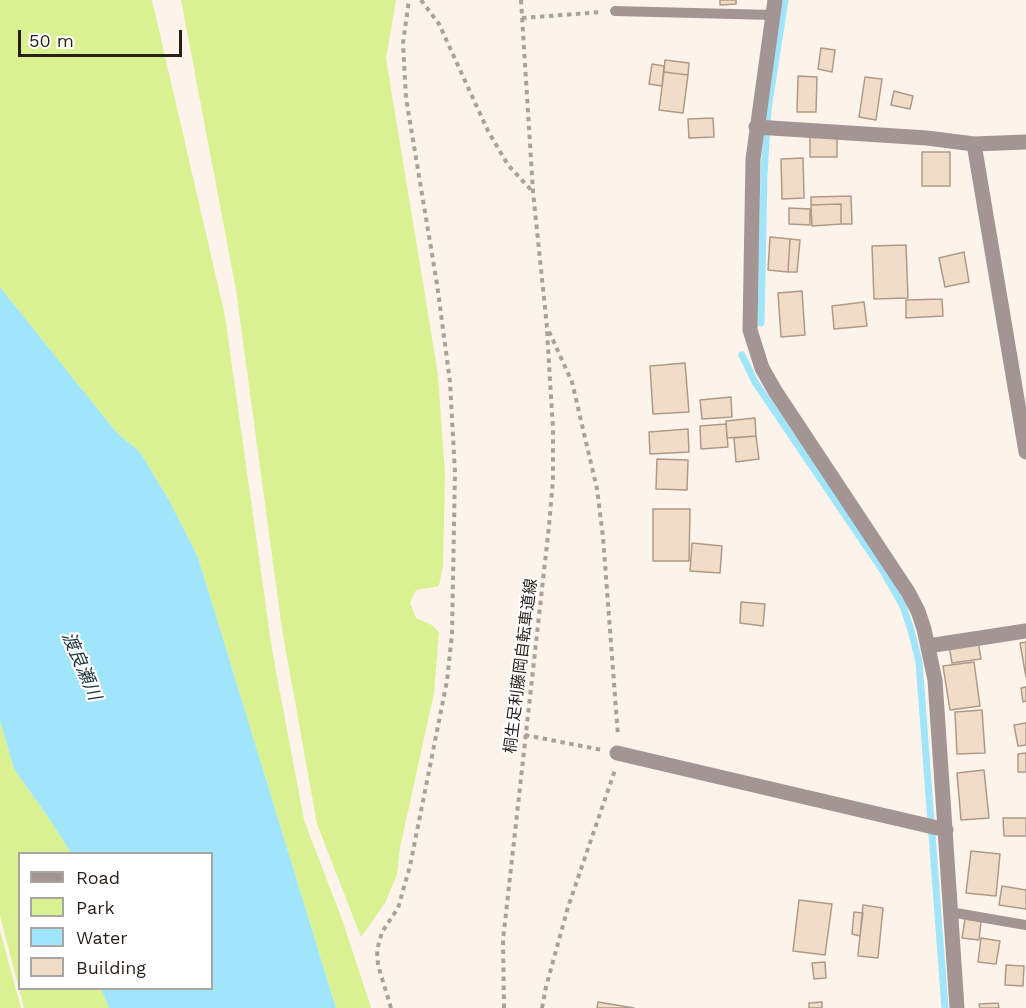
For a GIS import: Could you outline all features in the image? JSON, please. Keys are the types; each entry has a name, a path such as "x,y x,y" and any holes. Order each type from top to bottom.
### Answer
{"street":[{"path":"774,8 753,159 750,330 762,368 775,391 918,610 935,680 957,1008"},
{"path":"756,127 927,138 974,144 1026,142"},
{"path":"974,144 1026,452"},
{"path":"928,646 1026,631"},
{"path":"617,753 946,830"}],"lane":[{"path":"615,11 774,8"},
{"path":"950,912 1026,925"}],"path":[{"path":"391,1008 378,965 377,950 382,932 398,908 410,866 447,681 452,634 455,473 450,382 437,284 406,98 403,43 409,0"},
{"path":"421,0 439,24 488,131 508,165 534,192"},
{"path":"521,0 534,192"},
{"path":"522,18 615,11"},
{"name":"桐生足利藤岡自転車道線","path":"504,1008 503,940 553,480 553,429 547,327 534,192"},
{"path":"542,1008 568,907 614,777 617,753 603,537 597,489 572,382 547,327"},
{"path":"525,735 617,753"}],"green space":[{"path":"0,0 152,0 225,316 272,650 304,820 343,922 371,1008 336,1008 198,557 169,500 140,452 117,433 0,287"},
{"path":"181,0 396,0 386,58 438,375 445,476 443,565 439,586 416,590 410,603 416,618 432,625 439,632 434,693 400,848 397,875 385,903 361,937 317,824 282,629 236,290"},
{"path":"0,721 14,769 70,852 18,852 18,985 0,916"},
{"path":"0,931 21,1008 0,1008"},
{"path":"19,990 101,990 109,1008 24,1008"}],"water":[{"name":"渡良瀬川","path":"0,287 117,433 140,452 169,500 198,557 336,1008 109,1008 101,990 213,990 213,852 70,852 14,769 0,721"}],"building":[{"path":"720,0 736,0 736,4 720,5"},
{"path":"821,48 835,50 832,72 818,69"},
{"path":"665,60 689,63 688,75 664,72"},
{"path":"652,64 664,66 662,86 649,84"},
{"path":"664,72 688,75 683,113 659,110"},
{"path":"798,76 817,77 816,112 797,112"},
{"path":"865,77 882,79 876,120 859,117"},
{"path":"894,91 913,96 910,109 891,105"},
{"path":"713,118 714,137 689,138 688,119"},
{"path":"810,136 837,136 837,157 810,157"},
{"path":"922,152 950,152 950,186 922,186"},
{"path":"803,158 804,198 782,199 781,159"},
{"path":"851,196 852,224 841,224 841,204 811,205 811,197"},
{"path":"841,204 841,224 812,226 811,205"},
{"path":"789,208 810,209 810,225 789,224"},
{"path":"770,237 790,239 788,272 768,270"},
{"path":"790,239 800,240 797,272 788,272"},
{"path":"906,245 908,298 874,299 872,246"},
{"path":"964,252 969,282 945,287 939,258"},
{"path":"802,291 805,335 781,337 778,293"},
{"path":"942,299 943,316 906,318 906,300"},
{"path":"864,302 867,326 834,329 832,306"},
{"path":"685,363 689,412 653,414 650,366"},
{"path":"731,397 732,417 702,419 700,400"},
{"path":"755,418 756,436 727,438 726,421"},
{"path":"726,424 728,447 701,449 700,426"},
{"path":"688,429 689,452 650,454 649,432"},
{"path":"756,436 759,459 736,462 734,438"},
{"path":"657,459 688,460 687,490 656,489"},
{"path":"653,509 690,509 689,561 653,561"},
{"path":"692,543 722,546 720,573 690,571"},
{"path":"741,602 765,604 763,626 740,623"},
{"path":"978,641 981,659 952,663 949,646"},
{"path":"1026,642 1026,677 1020,643"},
{"path":"974,662 980,706 950,710 943,666"},
{"path":"1026,687 1026,701 1023,702 1021,688"},
{"path":"982,710 985,753 957,754 955,712"},
{"path":"1026,723 1026,745 1018,746 1014,725"},
{"path":"1026,753 1026,772 1018,772 1018,754"},
{"path":"984,770 989,818 961,820 957,773"},
{"path":"1003,818 1026,818 1026,836 1004,836"},
{"path":"971,851 1000,854 996,896 966,893"},
{"path":"1002,886 1026,890 1026,909 999,905"},
{"path":"799,900 832,904 825,955 793,951"},
{"path":"863,905 883,908 878,958 858,956"},
{"path":"854,912 863,913 860,936 852,934"},
{"path":"965,919 981,921 979,940 962,938"},
{"path":"981,938 1000,941 996,964 978,962"},
{"path":"825,962 826,978 814,979 812,963"},
{"path":"1006,965 1024,966 1023,986 1005,985"},
{"path":"598,1002 634,1008 597,1008"},
{"path":"822,1002 822,1008 809,1008 809,1003"},
{"path":"998,1003 999,1008 980,1008 979,1004"}],"waterway":[{"path":"761,323 764,174 768,110 785,0"},
{"path":"742,355 755,382 883,571 903,606 911,630 919,662 945,1008"}]}
